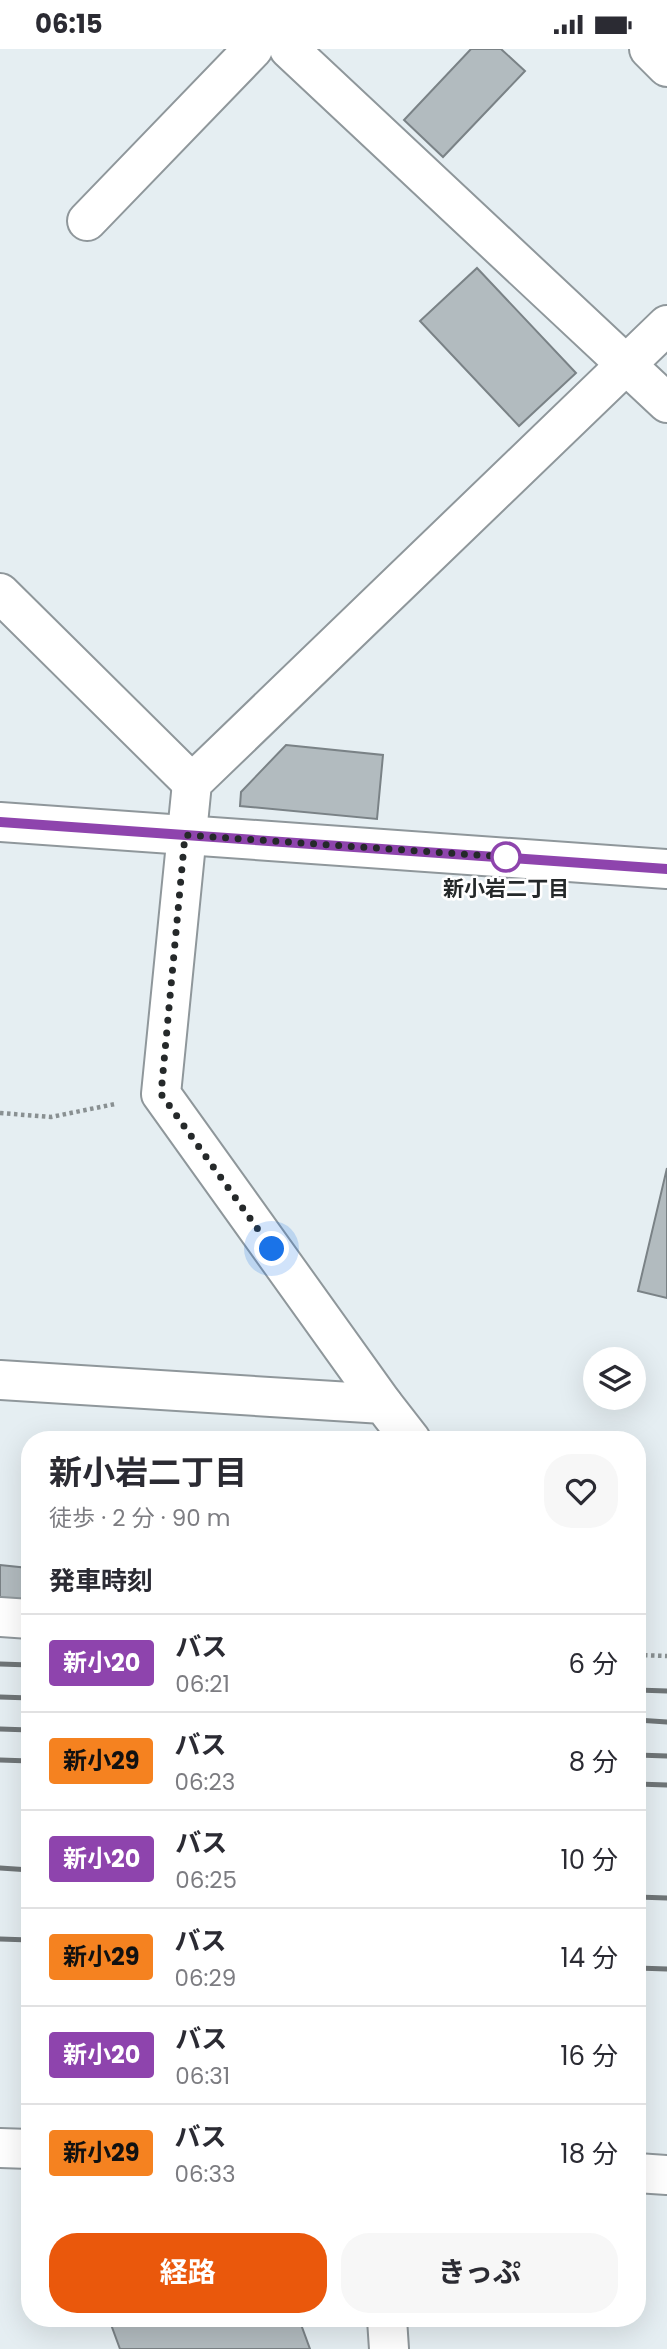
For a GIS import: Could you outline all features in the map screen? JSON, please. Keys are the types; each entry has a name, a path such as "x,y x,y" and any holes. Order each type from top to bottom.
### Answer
{"street":[{"path":"87,221 253,49"},
{"path":"289,49 667,403"},
{"path":"649,49 667,67"},
{"path":"404,1431 161,1094 192,783 667,325"},
{"path":"0,593 192,783"},
{"path":"0,822 667,869"},
{"path":"0,1380 383,1404"},
{"path":"0,1617 21,1618"},
{"path":"0,2148 21,2149"},
{"path":"646,2174 667,2175"},
{"path":"388,2327 389,2349"}],"path":[{"path":"0,1113 51,1117 116,1104"},
{"path":"646,1655 667,1656"}],"building":[{"path":"471,49 501,49 525,71 443,157 404,120"},
{"path":"477,268 576,373 519,426 420,321"},
{"path":"286,745 383,755 377,819 240,806 241,792"},
{"path":"667,1168 667,1298 638,1291"},
{"path":"0,1565 21,1567 21,1602 0,1600"},
{"path":"112,2327 302,2327 310,2349 120,2349"}],"railway":[{"path":"0,1664 21,1665"},
{"path":"646,1690 667,1691"},
{"path":"0,1697 21,1698"},
{"path":"646,1721 667,1722"},
{"path":"0,1729 21,1730"},
{"path":"646,1755 667,1756"},
{"path":"0,1760 21,1761"},
{"path":"646,1784 667,1785"},
{"path":"0,1868 21,1869"},
{"path":"646,1897 667,1898"},
{"path":"0,1939 21,1940"},
{"path":"646,1968 667,1969"}],"bus line":[{"name":"新小20","path":"0,822 667,869"}],"place":[{"name":"新小岩二丁目","path":"506,857"}],"route":[{"path":"272,1249 161,1094 185,835 506,857"}]}
